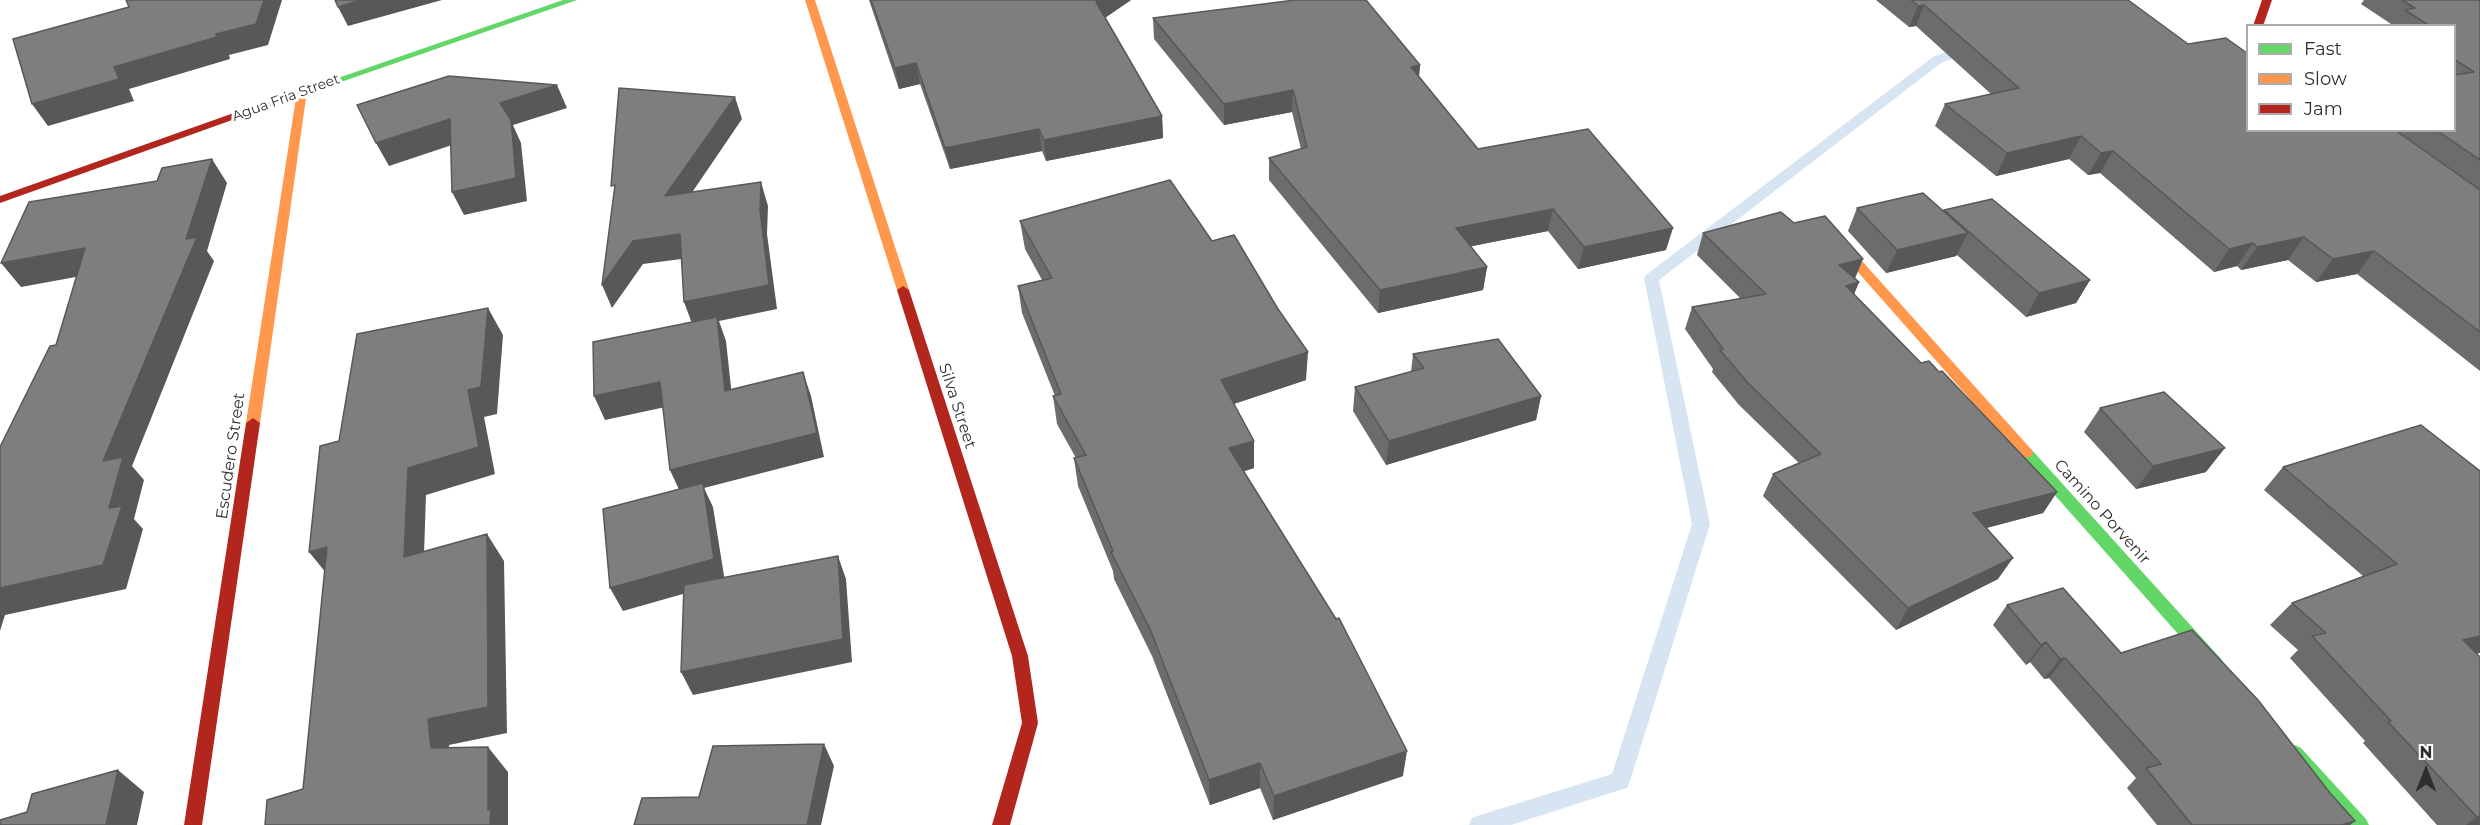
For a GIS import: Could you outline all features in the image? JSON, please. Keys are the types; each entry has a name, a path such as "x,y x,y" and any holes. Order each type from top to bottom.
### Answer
{"street":[{"name":"Agua Fria Street","path":"0,200 302,91 573,0"},
{"name":"Silva Street","path":"810,0 1020,656 1030,723 1001,825"},
{"path":"2259,24 2267,0"},
{"name":"Escudero Street","path":"193,825 302,91"},
{"path":"0,208 44,185"},
{"name":"Camino Porvenir","path":"1819,220 2224,674"},
{"path":"2288,745 2360,825"}],"building":[{"path":"126,0 264,0 256,24 216,34 217,37 114,67 119,79 32,104 13,39 129,7"},
{"path":"335,0 362,0 338,7"},
{"path":"871,0 1099,0 1096,2 1162,116 1044,140 1039,129 945,148 916,63 895,68"},
{"path":"1295,0 1366,0 1420,65 1411,67 1478,149 1588,129 1673,228 1584,247 1553,209 1456,228 1487,267 1380,290 1269,158 1307,147 1293,90 1224,104 1153,18"},
{"path":"1911,0 2128,0 2188,44 2226,38 2246,52 2246,132 2398,132 2480,190 2480,332 2374,251 2333,259 2304,237 2257,247 2253,243 2229,249 2113,151 2101,153 2081,136 2007,153 1945,104 2019,88 1924,5 1918,6"},
{"path":"2402,0 2480,0 2480,160 2439,132 2456,132 2456,75 2474,72 2456,60 2456,24 2427,24 2405,10 2415,8"},
{"path":"449,76 557,85 500,103 511,120 516,178 452,192 450,119 376,143 357,105"},
{"path":"619,88 735,97 665,196 761,182 760,210 769,285 684,302 680,234 633,241 602,285 615,185 611,186"},
{"path":"212,159 186,239 197,237 103,461 123,457 109,508 122,506 103,565 0,588 0,447 50,346 56,345 85,248 1,263 29,202 157,181 162,168"},
{"path":"1170,180 1212,241 1234,235 1278,309 1308,352 1221,380 1254,441 1229,448 1336,619 1339,618 1407,751 1274,796 1260,763 1209,780 1150,629 1111,552 1113,551 1074,458 1086,455 1053,396 1061,394 1018,286 1052,278 1020,221"},
{"path":"1923,193 1968,233 1897,250 1857,208"},
{"path":"1992,199 2090,280 2039,293 1944,210"},
{"path":"1781,212 1794,223 1825,216 1863,259 1839,265 1859,282 1846,286 1921,363 1929,361 1939,372 1942,371 2057,492 1973,513 2013,558 1908,608 1773,474 1821,454 1748,383 1720,350 1723,349 1692,307 1766,294 1703,233"},
{"path":"488,308 481,387 468,390 479,447 408,468 404,557 487,534 488,707 428,719 431,748 488,747 490,825 265,825 267,800 303,789 327,547 309,552 320,446 339,441 357,334"},
{"path":"717,317 725,391 803,372 817,433 670,470 660,382 594,396 593,342"},
{"path":"1498,339 1541,396 1389,441 1355,387 1424,368 1413,354"},
{"path":"2164,392 2225,448 2153,466 2100,408"},
{"path":"2421,425 2480,471 2480,636 2463,640 2480,657 2480,816 2477,817 2312,636 2326,633 2292,603 2397,564 2283,467"},
{"path":"703,483 714,559 610,588 603,509"},
{"path":"838,556 843,639 681,672 684,585"},
{"path":"2063,588 2121,653 2192,630 2258,700 2330,793 2355,821 2341,825 2192,825 2146,768 2161,764 2065,658 2060,659 2046,642 2041,645 2007,605"},
{"path":"824,744 807,825 634,825 642,798 699,797 713,746"},
{"path":"118,770 106,825 0,825 0,820 27,812 32,794"}],"waterway":[{"path":"1480,825 1620,781 1701,524 1651,278 1937,60 1968,48"}],"traffic: fast":[{"path":"245,112 572,0"},
{"path":"2026,453 2216,665"},
{"path":"2295,753 2360,825"}],"traffic: slow":[{"path":"810,0 903,290"},
{"path":"253,423 302,91"},
{"path":"1831,234 2026,453"}],"traffic: jam":[{"path":"2259,24 2267,0"},
{"path":"0,200 245,112"},
{"path":"903,290 1020,656 1030,723 1001,825"},
{"path":"193,825 253,423"}]}
